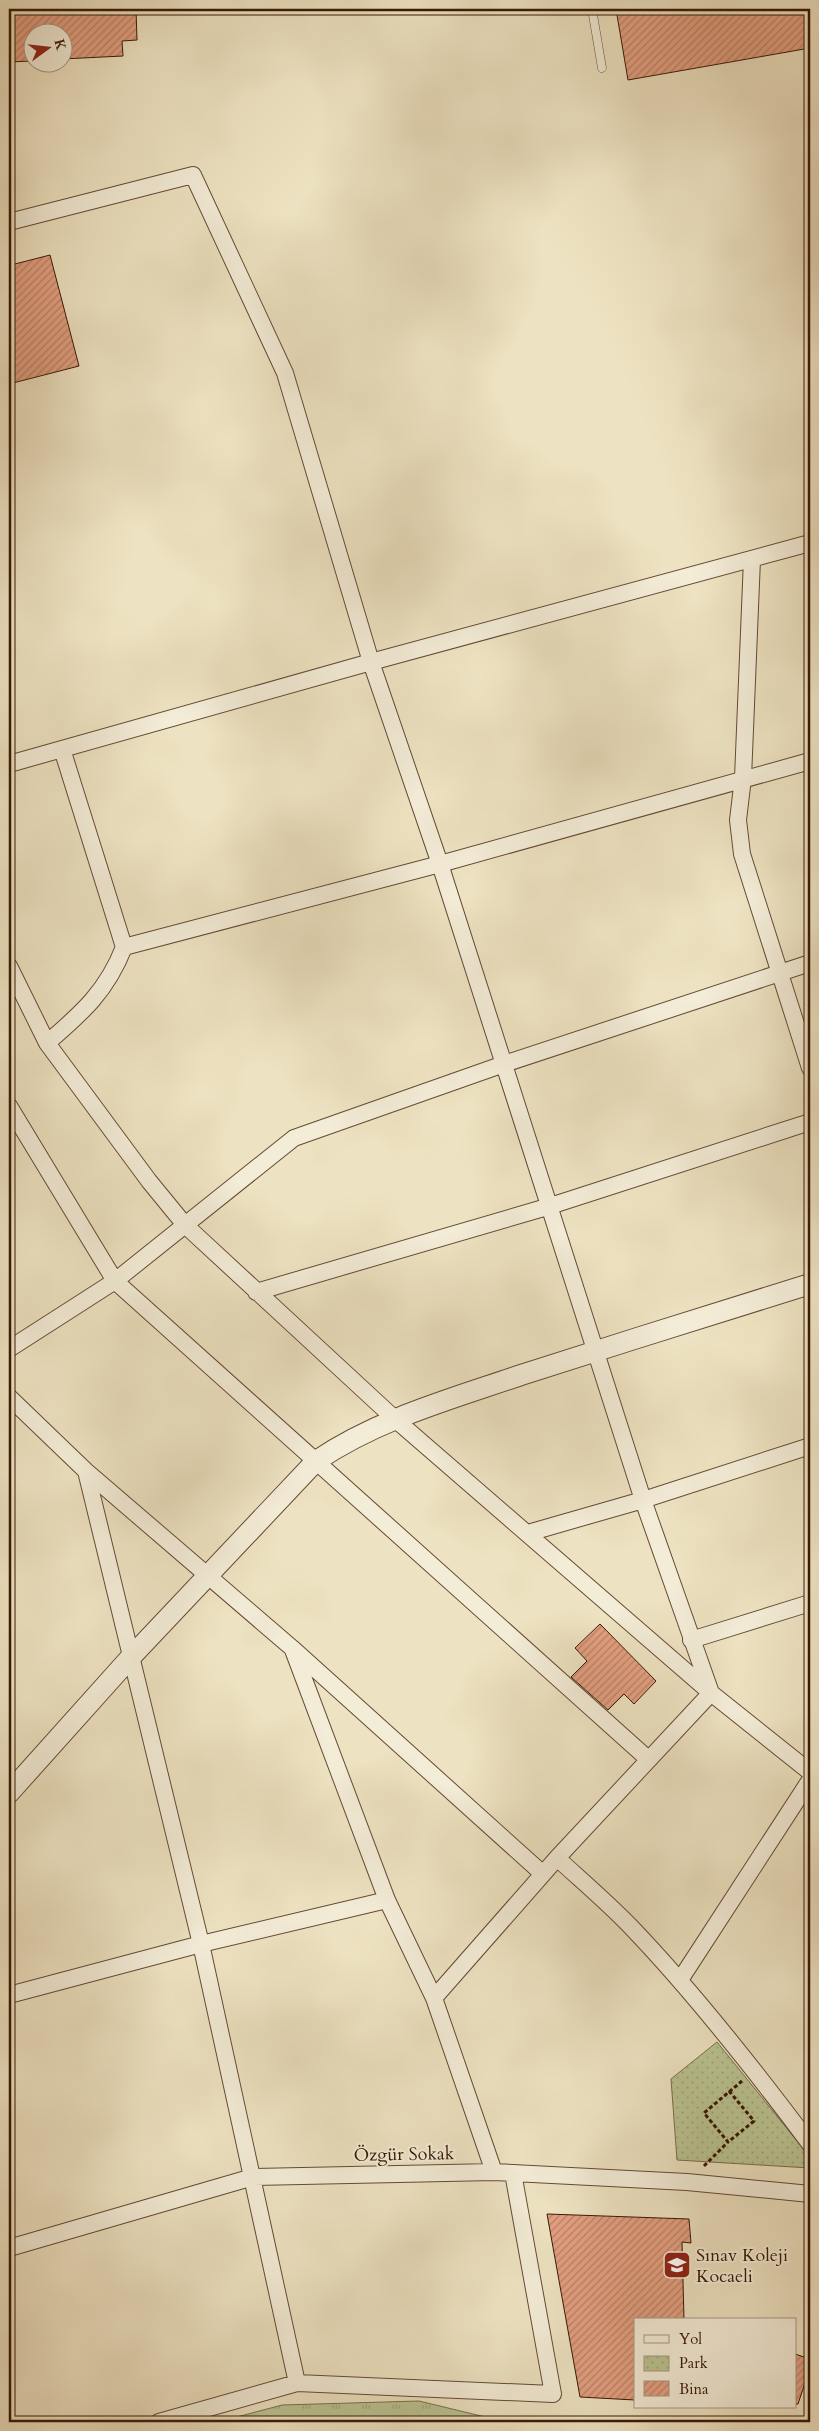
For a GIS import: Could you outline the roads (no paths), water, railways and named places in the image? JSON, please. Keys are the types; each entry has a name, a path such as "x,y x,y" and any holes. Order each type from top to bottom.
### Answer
{"street":[{"path":"9,222 193,175 285,373 370,662 440,864 548,1207 596,1350 642,1500 711,1693"},
{"path":"9,764 370,662 810,543"},
{"path":"752,558 743,778 738,820 742,854 810,1068"},
{"path":"47,1043 96,998 109,980 124,947 62,749"},
{"path":"124,947 440,864 743,778 810,761"},
{"path":"9,1349 115,1281 294,1138 504,1064 810,963"},
{"path":"9,966 47,1043 185,1225 396,1420 711,1693 810,1772"},
{"path":"9,1106 115,1281 648,1759"},
{"path":"256,1292 548,1207 810,1122"},
{"path":"9,1793 130,1658 316,1461 354,1437 434,1404 596,1350 810,1284"},
{"path":"9,1397 86,1471 292,1648 543,1874"},
{"path":"528,1533 642,1500 810,1446"},
{"path":"86,1471 201,1944 297,2383"},
{"path":"691,1640 810,1603"},
{"path":"292,1648 387,1900 434,1998 494,2172"},
{"path":"434,1998 557,1858 711,1693"},
{"path":"680,1980 810,1780"},
{"path":"557,1858 630,1926 680,1980 755,2072 810,2144"},
{"path":"9,1995 201,1944 387,1900"},
{"name":"Özgür Sokak","path":"9,2248 253,2177 494,2172 687,2182 810,2194"},
{"path":"159,2422 297,2383 553,2394 513,2173"}],"lane":[{"path":"592,9 602,68"}],"place":[{"name":"Sınav Koleji Kocaeli","path":"677,2265"}]}
